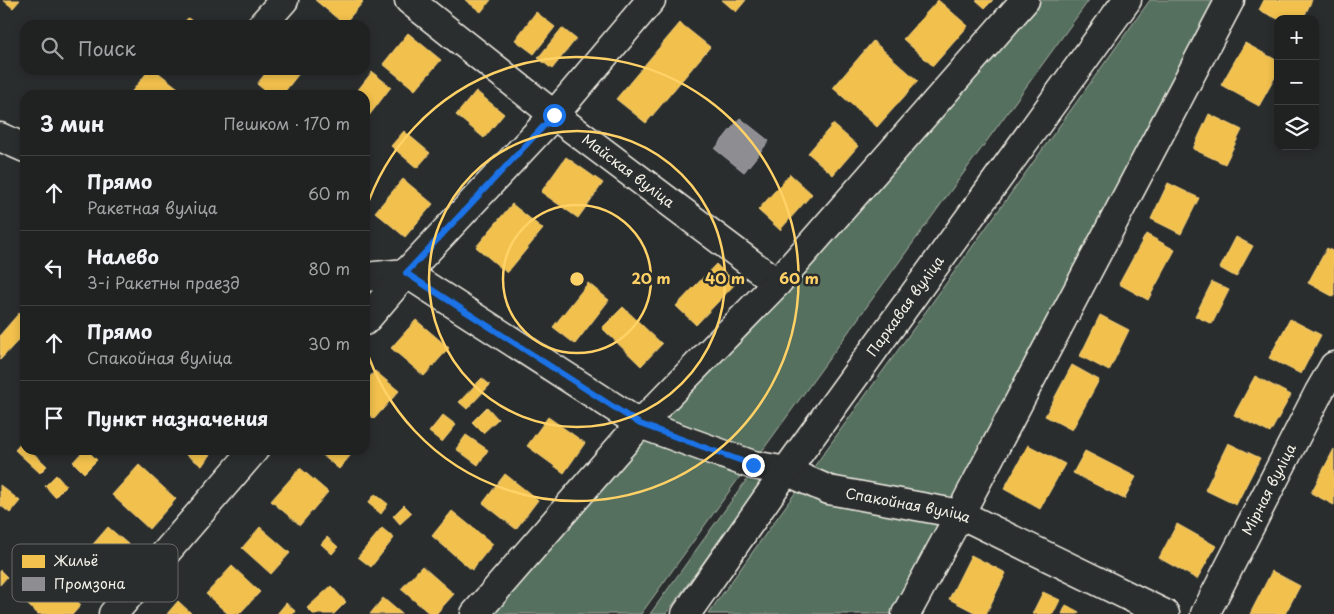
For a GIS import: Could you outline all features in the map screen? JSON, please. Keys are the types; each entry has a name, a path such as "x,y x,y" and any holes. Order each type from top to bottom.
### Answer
{"street":[{"path":"266,20 284,0"},
{"name":"Майская вуліца","path":"409,0 554,115 777,283"},
{"path":"370,315 406,273 554,115 651,0"},
{"path":"475,614 640,424 777,283 1025,0"},
{"name":"Паркавая вуліца","path":"686,614 786,471 1127,0"},
{"path":"906,614 1230,0"},
{"path":"0,137 20,146"},
{"path":"370,277 406,273"},
{"name":"Спакойная вуліца","path":"406,273 640,424 753,465 786,471 829,490 960,514 1165,614"},
{"name":"Мірная вуліца","path":"1204,614 1327,396 1334,366"},
{"path":"173,544 250,455"},
{"path":"113,614 123,602"}],"green space":[{"path":"1033,0 1089,0 757,458 658,416"},
{"path":"1150,0 1217,0 897,614 708,614"},
{"path":"647,435 741,475 641,614 490,614"},
{"path":"756,474 759,485 666,614 650,614 750,475"}],"building: Жильё":[{"path":"3,0 20,0 13,8"},
{"path":"315,0 361,0 363,2 347,20 339,20"},
{"path":"465,0 491,0 481,12"},
{"path":"722,0 746,0 736,12"},
{"path":"938,0 968,26 933,66 903,39"},
{"path":"976,0 993,0 985,8"},
{"path":"1264,0 1312,0 1305,15 1274,15 1274,17 1259,10"},
{"path":"536,12 555,27 534,54 515,40"},
{"path":"680,23 710,47 646,123 616,99"},
{"path":"562,28 576,39 552,69 538,58"},
{"path":"408,33 441,60 415,90 383,64"},
{"path":"873,41 918,81 877,127 833,88"},
{"path":"1245,43 1274,59 1274,79 1259,106 1221,85"},
{"path":"372,72 391,87 370,114 370,90 358,90"},
{"path":"145,75 161,75 181,90 133,90"},
{"path":"264,75 298,75 286,90 264,90 257,84"},
{"path":"476,91 504,114 484,138 456,115"},
{"path":"1209,114 1242,130 1225,164 1193,149"},
{"path":"833,124 858,146 833,175 808,153"},
{"path":"404,131 430,153 417,168 391,146"},
{"path":"566,157 603,183 578,218 541,192"},
{"path":"790,174 812,194 780,230 758,210"},
{"path":"403,179 433,204 405,237 375,212"},
{"path":"1168,183 1199,198 1181,234 1151,219"},
{"path":"512,204 543,229 507,273 476,247"},
{"path":"1146,234 1175,250 1148,300 1119,284"},
{"path":"1236,237 1253,246 1236,277 1220,268"},
{"path":"1327,248 1334,252 1334,297 1308,283"},
{"path":"716,264 736,283 696,325 676,306"},
{"path":"1212,282 1229,290 1212,324 1195,316"},
{"path":"588,283 609,300 575,344 553,327"},
{"path":"623,307 662,344 641,366 602,328"},
{"path":"19,313 20,338 0,360 0,335"},
{"path":"1100,315 1129,330 1109,371 1080,356"},
{"path":"1290,319 1321,335 1301,374 1269,358"},
{"path":"416,320 449,348 424,376 391,348"},
{"path":"1072,365 1099,380 1072,430 1045,416"},
{"path":"375,371 399,391 374,419 370,415 370,376"},
{"path":"1255,376 1291,395 1270,433 1234,415"},
{"path":"482,378 490,385 467,409 459,402"},
{"path":"487,407 498,419 483,433 472,422"},
{"path":"443,415 456,425 442,442 429,432"},
{"path":"548,417 585,443 564,473 527,446"},
{"path":"466,435 488,450 478,465 456,449"},
{"path":"1228,443 1260,458 1236,505 1205,490"},
{"path":"20,444 20,455 15,450"},
{"path":"1028,445 1065,464 1040,509 1004,489"},
{"path":"1334,449 1334,505 1311,493"},
{"path":"1085,451 1136,477 1124,499 1073,473"},
{"path":"20,455 35,455 47,466 40,473"},
{"path":"79,455 92,455 97,460 84,473 73,462"},
{"path":"187,455 210,455 202,466"},
{"path":"322,455 351,455 339,469"},
{"path":"139,465 176,499 149,529 112,495"},
{"path":"300,468 328,492 300,525 271,501"},
{"path":"505,474 538,500 516,529 483,503"},
{"path":"56,475 66,486 55,497 45,486"},
{"path":"0,485 20,501 10,513 0,505"},
{"path":"375,494 388,504 381,514 368,503"},
{"path":"404,505 412,513 400,524 393,516"},
{"path":"452,511 493,544 472,570 432,536"},
{"path":"1177,524 1216,546 1197,579 1159,558"},
{"path":"108,527 128,544 93,544"},
{"path":"260,527 290,553 271,574 242,548"},
{"path":"382,528 394,538 371,567 358,557"},
{"path":"327,537 338,547 332,554 321,544"},
{"path":"971,555 1006,573 986,614 978,614 949,599"},
{"path":"232,566 260,592 239,614 228,614 206,594"},
{"path":"422,566 454,594 436,614 430,614 401,589"},
{"path":"0,570 7,577 0,585"},
{"path":"1272,571 1300,586 1285,614 1250,614"},
{"path":"331,586 346,602 334,614 313,614 307,608"},
{"path":"1043,592 1060,600 1053,614 1032,614"},
{"path":"383,598 402,614 370,614"},
{"path":"178,601 192,614 167,614"},
{"path":"25,602 78,602 81,605 73,614 38,614"},
{"path":"286,603 295,611 293,614 277,614"},
{"path":"1066,605 1079,612 1078,614 1062,614"}],"building: Промзона":[{"path":"740,118 769,141 744,172 715,149"}],"route":[{"path":"554,115 406,273 640,424 753,465"}]}
